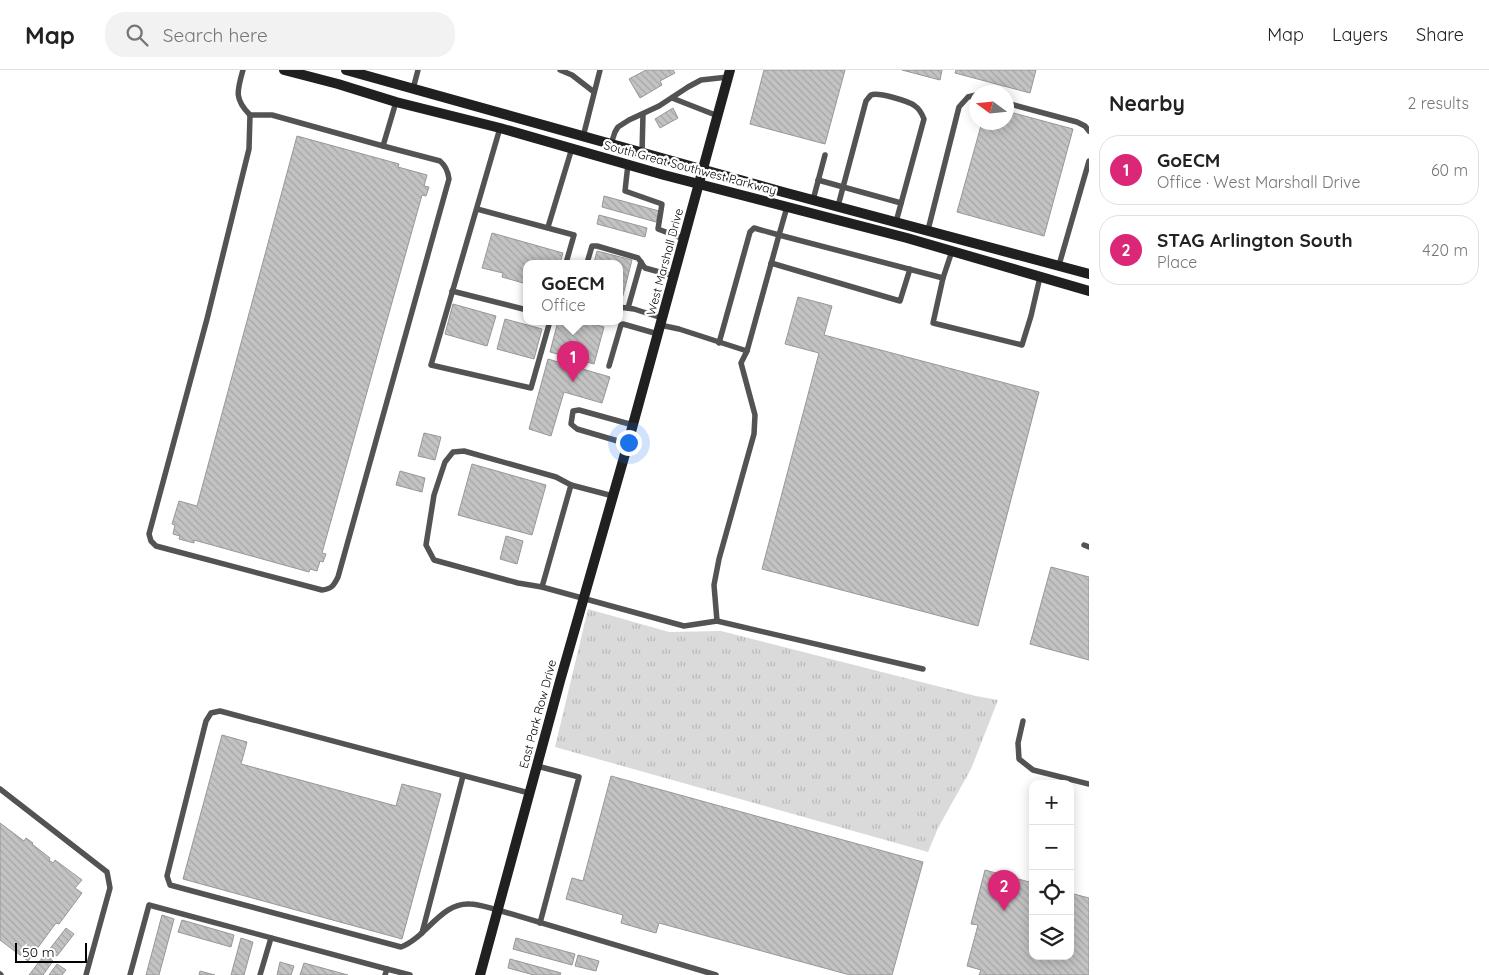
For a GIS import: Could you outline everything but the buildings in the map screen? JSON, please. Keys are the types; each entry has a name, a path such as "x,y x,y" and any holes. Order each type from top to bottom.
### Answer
{"main road":[{"name":"South Great Southwest Parkway","path":"284,70 396,102 500,128 699,184 952,251 1089,291"},
{"name":"South Great Southwest Parkway","path":"344,70 703,170 1089,274"},
{"path":"338,84 344,70"},
{"name":"West Marshall Drive","path":"623,461 729,73"},
{"path":"500,128 503,114"},
{"path":"952,251 957,237"},
{"name":"East Park Row Drive","path":"480,975 529,793 623,461"}],"lane":[{"path":"243,70 237,92 241,106 250,115 272,115 440,161 448,172 449,179 338,577 334,586 322,590 156,546 149,534 207,319 249,149 250,115"},
{"path":"413,89 418,70"},
{"path":"560,70 572,75 594,92"},
{"path":"583,137 600,70"},
{"path":"610,144 618,127 701,80 729,73"},
{"path":"838,206 866,101 871,96 877,94 906,101 916,106 924,119 896,222"},
{"path":"928,230 959,108 963,101 969,97"},
{"path":"672,98 718,116"},
{"path":"383,146 396,102"},
{"path":"1014,105 1077,122 1085,126 1089,131"},
{"path":"642,153 643,114"},
{"path":"500,128 431,365 531,388 549,325"},
{"path":"548,227 572,148"},
{"path":"813,200 825,154"},
{"path":"1059,265 1089,161"},
{"path":"628,164 625,191 662,204 658,229 684,240"},
{"path":"818,180 901,203"},
{"path":"717,621 714,584 719,559 754,434 755,416 741,362 746,351 787,207"},
{"path":"477,209 574,235 567,260"},
{"path":"720,343 750,232 754,228 944,278"},
{"path":"588,260 592,246 596,246 638,258 645,268 674,276"},
{"path":"952,251 933,323 1022,345 1040,277"},
{"path":"628,308 641,262"},
{"path":"772,263 900,301 910,269"},
{"path":"452,291 523,309"},
{"path":"623,307 628,308 660,326"},
{"path":"623,324 679,329 746,351"},
{"path":"609,366 621,325"},
{"path":"628,444 574,427 571,424 573,411 579,410 633,425"},
{"path":"613,496 571,485 556,477 464,451 453,452 445,462 434,494 426,545 434,560 518,583 609,604 684,626 717,621 922,669"},
{"path":"542,587 571,485"},
{"path":"529,793 220,711 211,713 206,721 167,876 170,884 400,947 411,943 452,907 470,904 498,910 716,975"},
{"path":"1023,721 1018,743 1019,759 1034,770 1089,784"},
{"path":"537,766 580,777 540,923"},
{"path":"422,934 463,776"},
{"path":"0,789 108,872 110,888 86,975"},
{"path":"130,975 149,905 386,972 410,975"},
{"path":"260,975 271,938"}],"green space":[{"path":"588,609 669,632 721,631 998,700 971,769 938,828 928,852 555,747"}],"place":[{"name":"GoECM","path":"573,382"},
{"name":"STAG Arlington South","path":"1004,911"}]}
